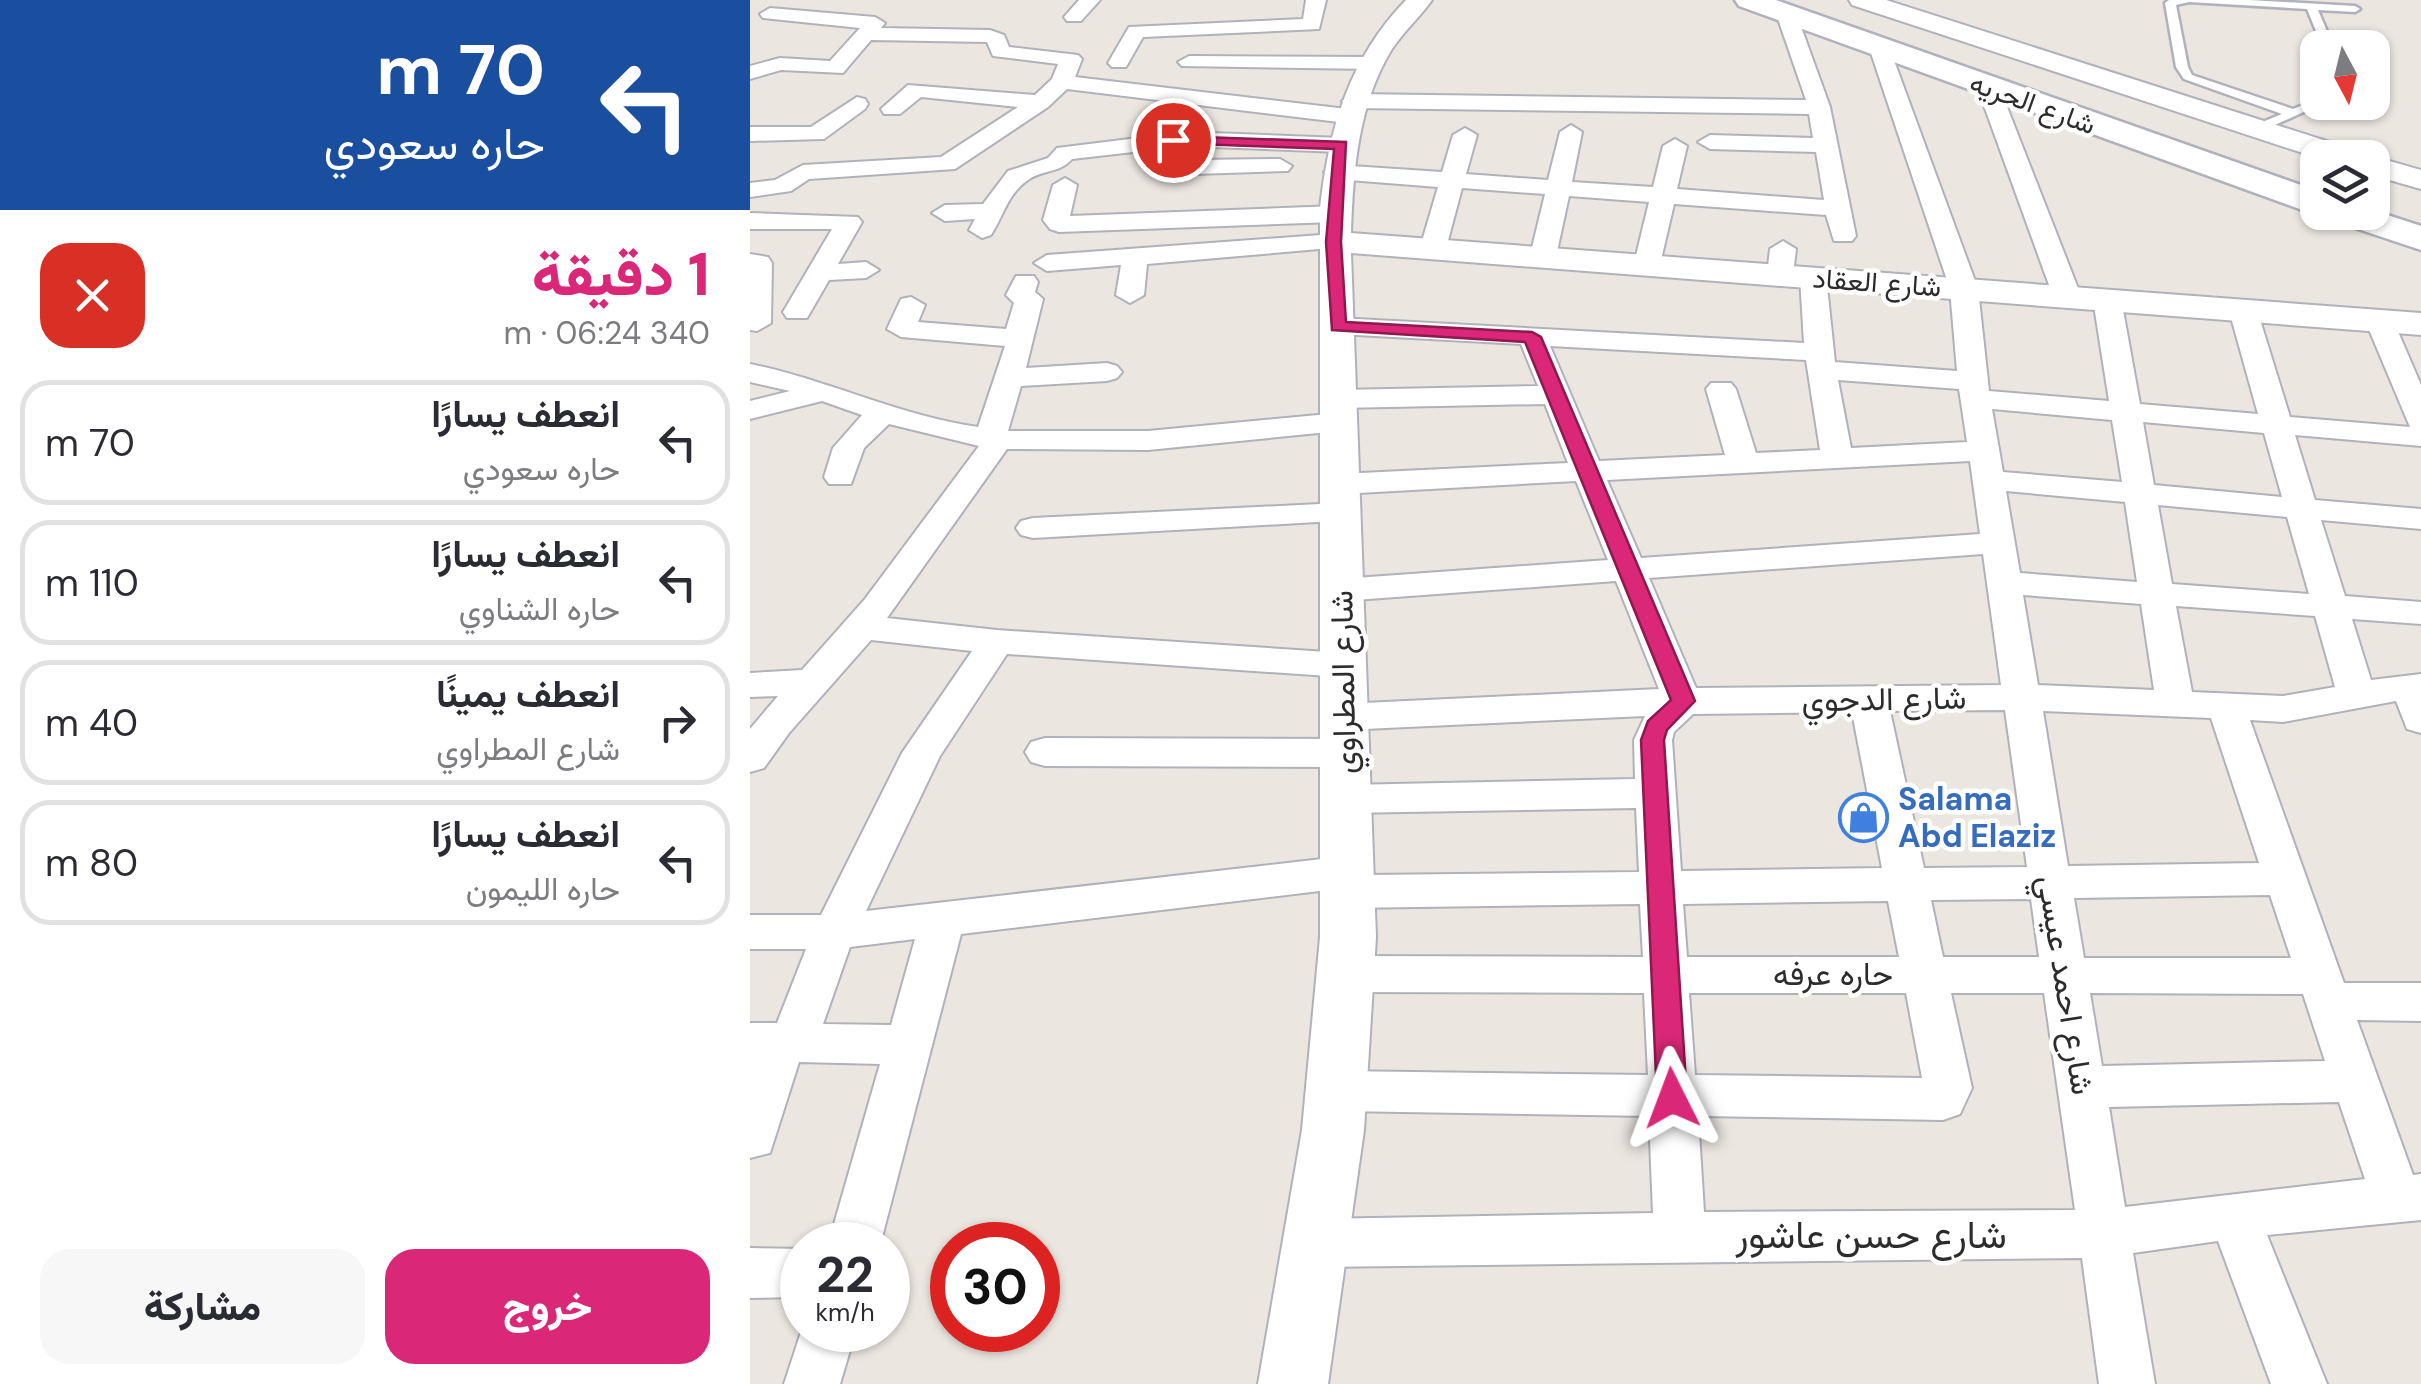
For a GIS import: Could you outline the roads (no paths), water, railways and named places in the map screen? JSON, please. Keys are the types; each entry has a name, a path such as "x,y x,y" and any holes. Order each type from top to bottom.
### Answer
{"main road":[{"path":"1830,0 1944,48 2300,179"},
{"path":"1766,3 1944,48 2300,161"},
{"name":"شارع الحريه","path":"1766,3 1989,89 2300,197"},
{"path":"2390,192 2421,202"},
{"path":"2390,212 2421,222"},
{"path":"2390,228 2421,239"}],"street":[{"path":"1074,17 1090,0"},
{"path":"1119,63 1136,31 1312,25 1316,0"},
{"path":"1047,263 1135,256 1344,152 1400,18 1420,0"},
{"name":"شارع الحريه","path":"1861,0 2300,142"},
{"path":"1766,3 1819,107 1844,236"},
{"path":"750,27 776,7 875,22 835,68 780,64 750,73"},
{"path":"867,34 944,26 995,37 997,50 990,60 975,62"},
{"name":"شارع احمد عيسي","path":"1879,47 1964,289 1974,390 2128,1384"},
{"path":"750,190 782,186 799,173 852,170 901,159 952,162 1040,102 1065,74 1071,58 997,50"},
{"path":"1065,74 1142,61"},
{"path":"1189,62 1344,152"},
{"path":"1065,74 1452,180 1838,208"},
{"path":"1747,81 1796,130 1826,144"},
{"path":"1989,89 2067,296"},
{"path":"892,110 916,90 1040,102"},
{"path":"750,134 816,134 857,104"},
{"path":"1195,167 1772,106 1819,107"},
{"path":"1543,256 1570,132"},
{"path":"1433,248 1465,135"},
{"path":"946,214 987,220 1011,177 1034,165 1056,164 1065,153 1197,139 1344,152"},
{"path":"1710,142 1826,144"},
{"path":"852,170 865,143"},
{"path":"1646,264 1675,146"},
{"path":"1109,175 1111,148"},
{"path":"1065,185 1058,224 1344,152"},
{"name":"شارع العقاد","path":"1344,152 1433,248 1646,264 1792,267 1964,289 2421,324"},
{"name":"شارع المطراوي","path":"1293,1384 1339,1091 1347,974 1338,326 1344,152"},
{"path":"2390,170 2421,180"},
{"path":"750,244 762,221 849,222 797,312"},
{"path":"1130,295 1135,256"},
{"path":"750,262 759,263 757,322"},
{"path":"1792,267 1820,361 1837,458"},
{"path":"820,273 866,270"},
{"path":"1018,337 1029,299 1020,296 1025,282"},
{"path":"2106,300 2175,704"},
{"path":"750,758 784,710 816,682 861,627 995,438 1021,340 990,325 900,329 910,305"},
{"path":"2243,310 2356,694"},
{"path":"2379,320 2421,422"},
{"path":"1338,326 1532,337 1820,361 1974,390 2126,412 2421,437"},
{"path":"1532,337 1683,701 1653,733 1680,1236"},
{"path":"1009,378 1107,372"},
{"path":"750,373 884,414 995,438 1120,441 1339,410 1556,395"},
{"path":"1720,389 1744,462"},
{"path":"750,410 819,394"},
{"path":"840,477 841,455 857,433 884,414"},
{"path":"1032,528 1588,471 1837,458 1986,465 2140,494 2421,518"},
{"path":"1342,590 1628,570 2001,563 2156,594 2421,613"},
{"path":"861,627 996,642 1342,666"},
{"path":"752,1138 775,1043 922,753 996,642"},
{"path":"750,685 816,682"},
{"name":"شارع الدجوي","path":"1045,752 1344,735 1683,701 2022,697 2282,709 2324,704 2356,694 2417,697"},
{"path":"1339,1091 1944,1100 1948,1088 1868,699"},
{"path":"2226,706 2356,1081 2409,1197"},
{"path":"1345,799 1655,793"},
{"path":"750,932 834,932 1348,882 1660,888 2285,879"},
{"path":"860,1222 942,919"},
{"name":"حاره عرفه","path":"1347,974 2064,975 2323,988 2421,1002"},
{"path":"775,1043 909,1045"},
{"path":"2082,1087 2356,1081"},
{"name":"شارع حسن عاشور","path":"1318,1243 2104,1234 2234,1215 2409,1197"},
{"path":"2234,1215 2299,1384"},
{"path":"750,1273 780,1272"},
{"path":"812,1384 822,1352"}],"lane":[{"path":"2296,114 2188,78 2170,4 2189,0 2355,10"},
{"path":"2311,7 2322,30"},
{"path":"2258,128 2300,112"}],"place":[{"name":"Salama Abd Elaziz","path":"1863,817"}]}
